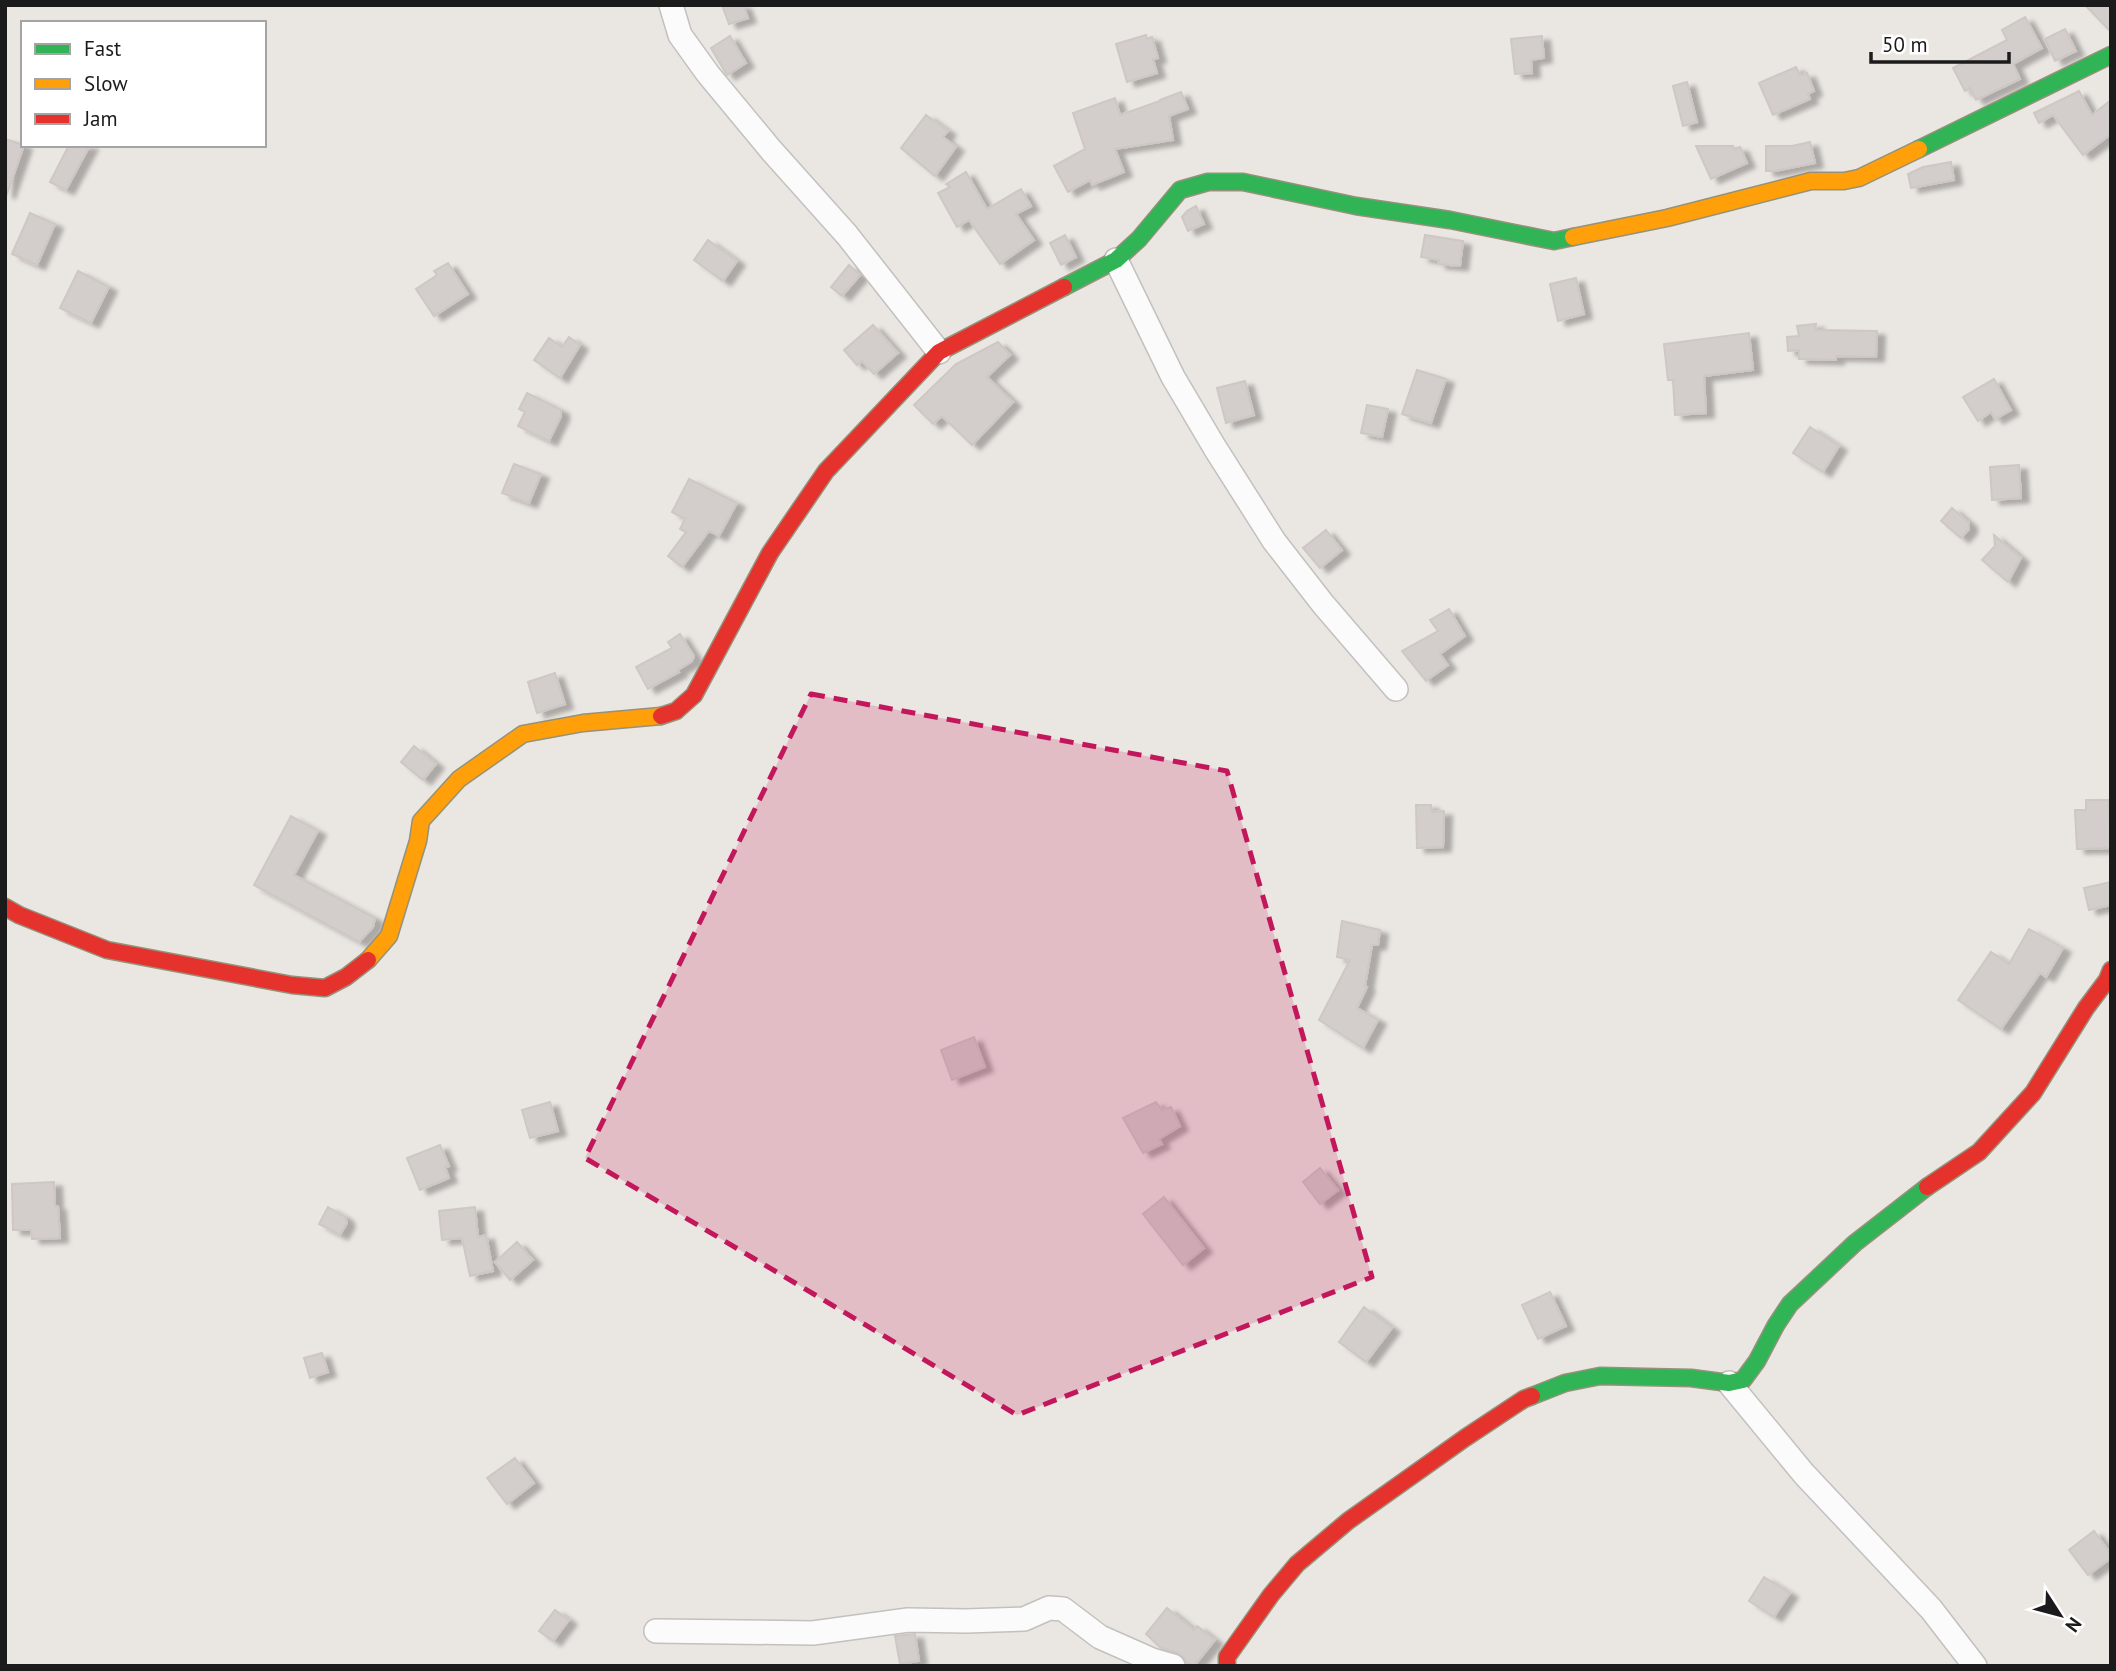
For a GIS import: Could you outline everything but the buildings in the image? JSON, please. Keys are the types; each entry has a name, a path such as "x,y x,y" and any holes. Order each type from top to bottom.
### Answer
{"street":[{"path":"671,5 680,35 708,74 847,235 939,352"},
{"path":"5,907 107,950 292,985 325,988 346,977 366,962 389,936 418,841 421,821 459,779 523,734 583,723 662,716 676,711 694,695 770,553 826,471 939,352 1116,260 1139,239 1180,190 1208,182 1243,182 1320,199 1450,220 1554,241 1667,218 1811,181 1859,178 2111,55"},
{"path":"1116,260 1173,377 1274,541 1323,604 1396,689"},
{"path":"1227,1666 1227,1657 1270,1595 1297,1564 1348,1521 1524,1399 1565,1383 1600,1376 1668,1377 1729,1383 1743,1380 1790,1304 1855,1243 1929,1185 1979,1152 2033,1093 2111,970"},
{"path":"1729,1383 1804,1474 1931,1609 1975,1666"},
{"path":"656,1631 813,1633 908,1620 1024,1619 1049,1608 1063,1609 1100,1637 1152,1660 1173,1666"}],"highlighted area":[{"path":"811,694 1227,771 1372,1277 1017,1415 585,1158"}],"traffic: fast":[{"path":"1919,149 2111,55"},
{"path":"1064,287 1116,260 1139,239 1180,190 1208,182 1243,182 1356,206 1450,220 1554,241 1573,237"},
{"path":"1532,1396 1565,1383 1600,1376 1691,1378 1729,1383 1743,1380 1790,1304 1855,1243 1927,1187"}],"traffic: slow":[{"path":"1573,237 1667,218 1811,181 1859,178 1919,149"},
{"path":"368,960 389,936 418,841 421,821 459,779 523,734 583,723 661,716"}],"traffic: jam":[{"path":"661,716 676,711 694,695 770,553 826,471 939,352 1064,287"},
{"path":"5,907 107,950 292,985 325,988 346,977 368,960"},
{"path":"1927,1187 1979,1152 2033,1093 2111,970"},
{"path":"1227,1666 1227,1657 1271,1595 1297,1564 1348,1521 1465,1438 1532,1396"}]}
